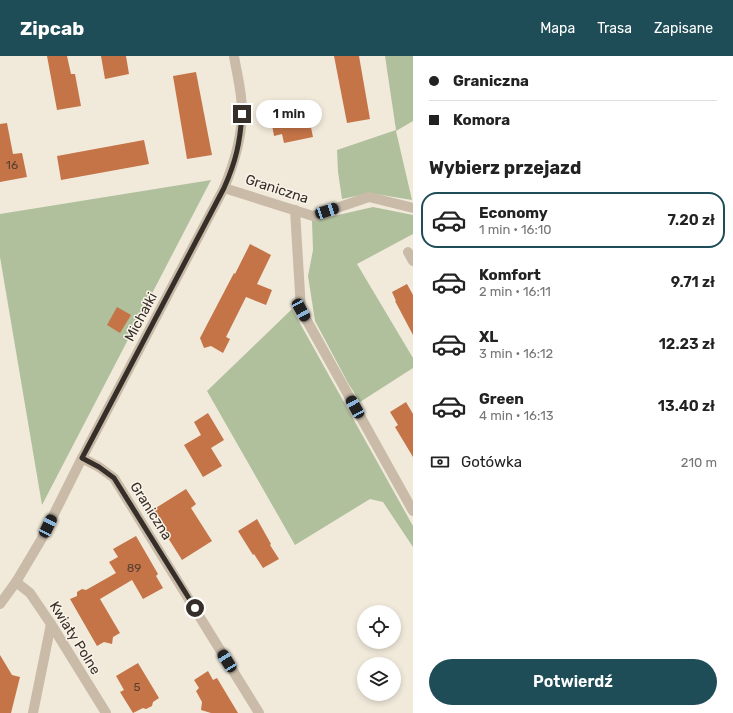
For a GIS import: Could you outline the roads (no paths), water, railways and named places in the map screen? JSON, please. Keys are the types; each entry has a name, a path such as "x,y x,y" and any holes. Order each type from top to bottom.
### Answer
{"street":[{"name":"Michałki","path":"82,458 224,188 234,165 240,140 242,114 234,56"},
{"name":"Graniczna","path":"224,188 313,216 369,198 413,208"},
{"path":"295,210 301,310 413,512"},
{"name":"Graniczna","path":"82,458 99,467 114,478 259,713"},
{"path":"0,604 16,582 41,540 82,458"},
{"name":"Kwiaty Polne","path":"16,582 30,594 51,624 106,713"},
{"path":"33,713 51,624"}]}
